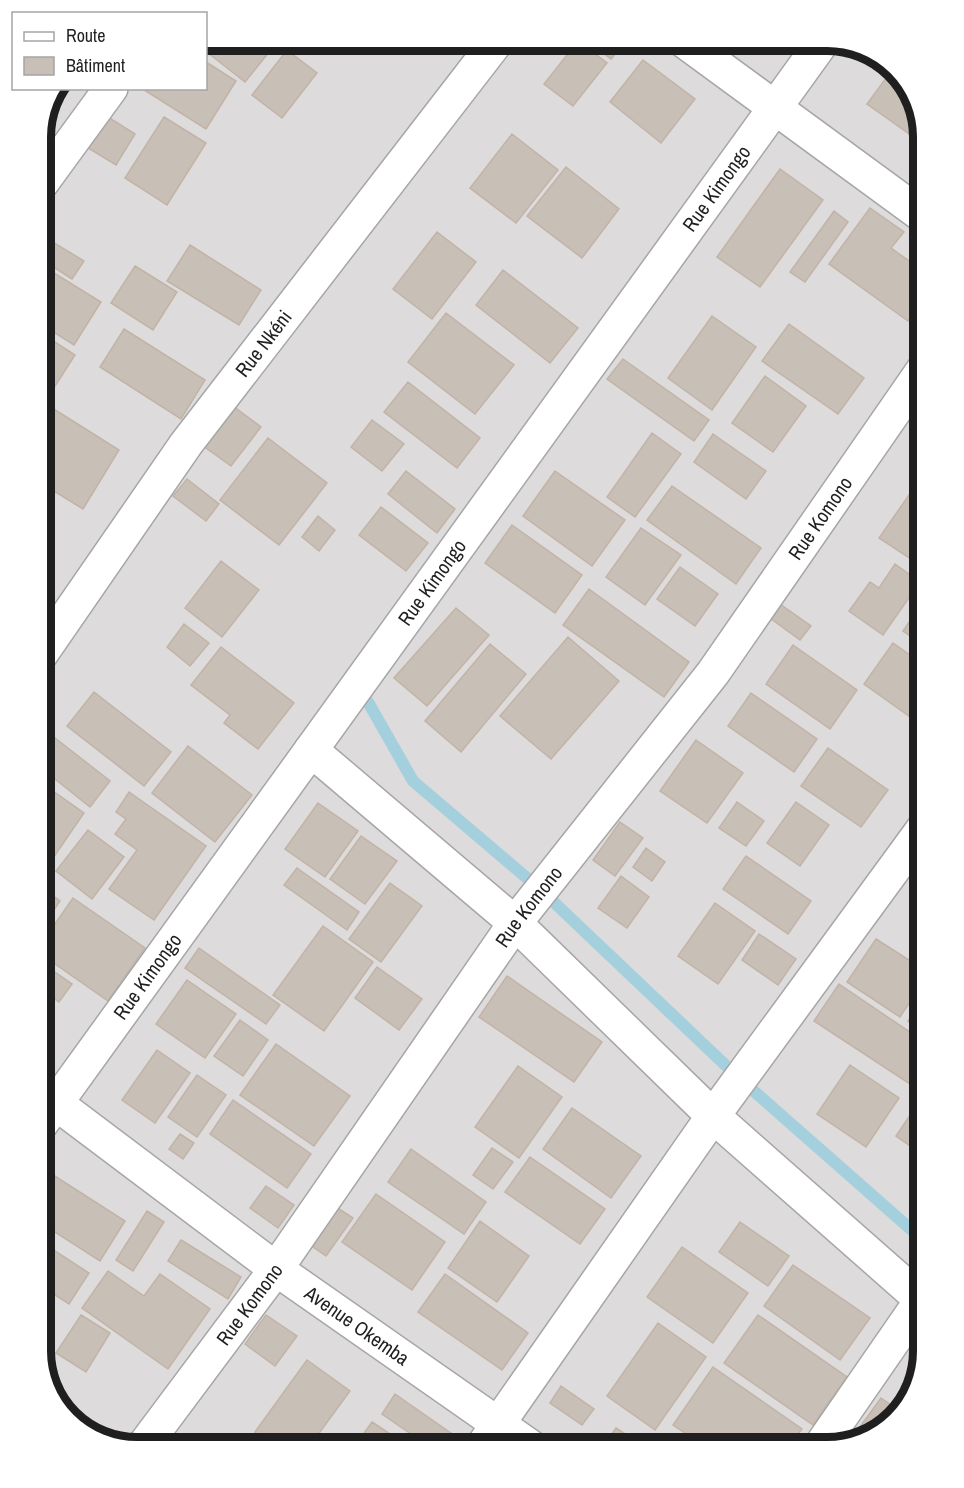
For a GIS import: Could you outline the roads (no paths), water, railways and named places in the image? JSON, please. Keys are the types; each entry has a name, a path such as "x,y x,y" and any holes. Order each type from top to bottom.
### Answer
{"street":[{"name":"Rue Nkéni","path":"51,640 186,444 489,51"},
{"path":"698,51 913,208"},
{"name":"Rue Kimongo","path":"51,1099 311,750 816,51"},
{"path":"51,170 110,90"},
{"name":"Rue Komono","path":"150,1437 276,1269 514,923 713,674 913,386"},
{"path":"311,750 514,923 713,1116 913,1291"},
{"path":"490,1436 713,1116 913,844"},
{"name":"Avenue Okemba","path":"51,1111 276,1269 490,1436"},
{"path":"828,1437 913,1314"}],"waterway":[{"path":"368,702 413,781 541,890 740,1079 913,1231"}]}
